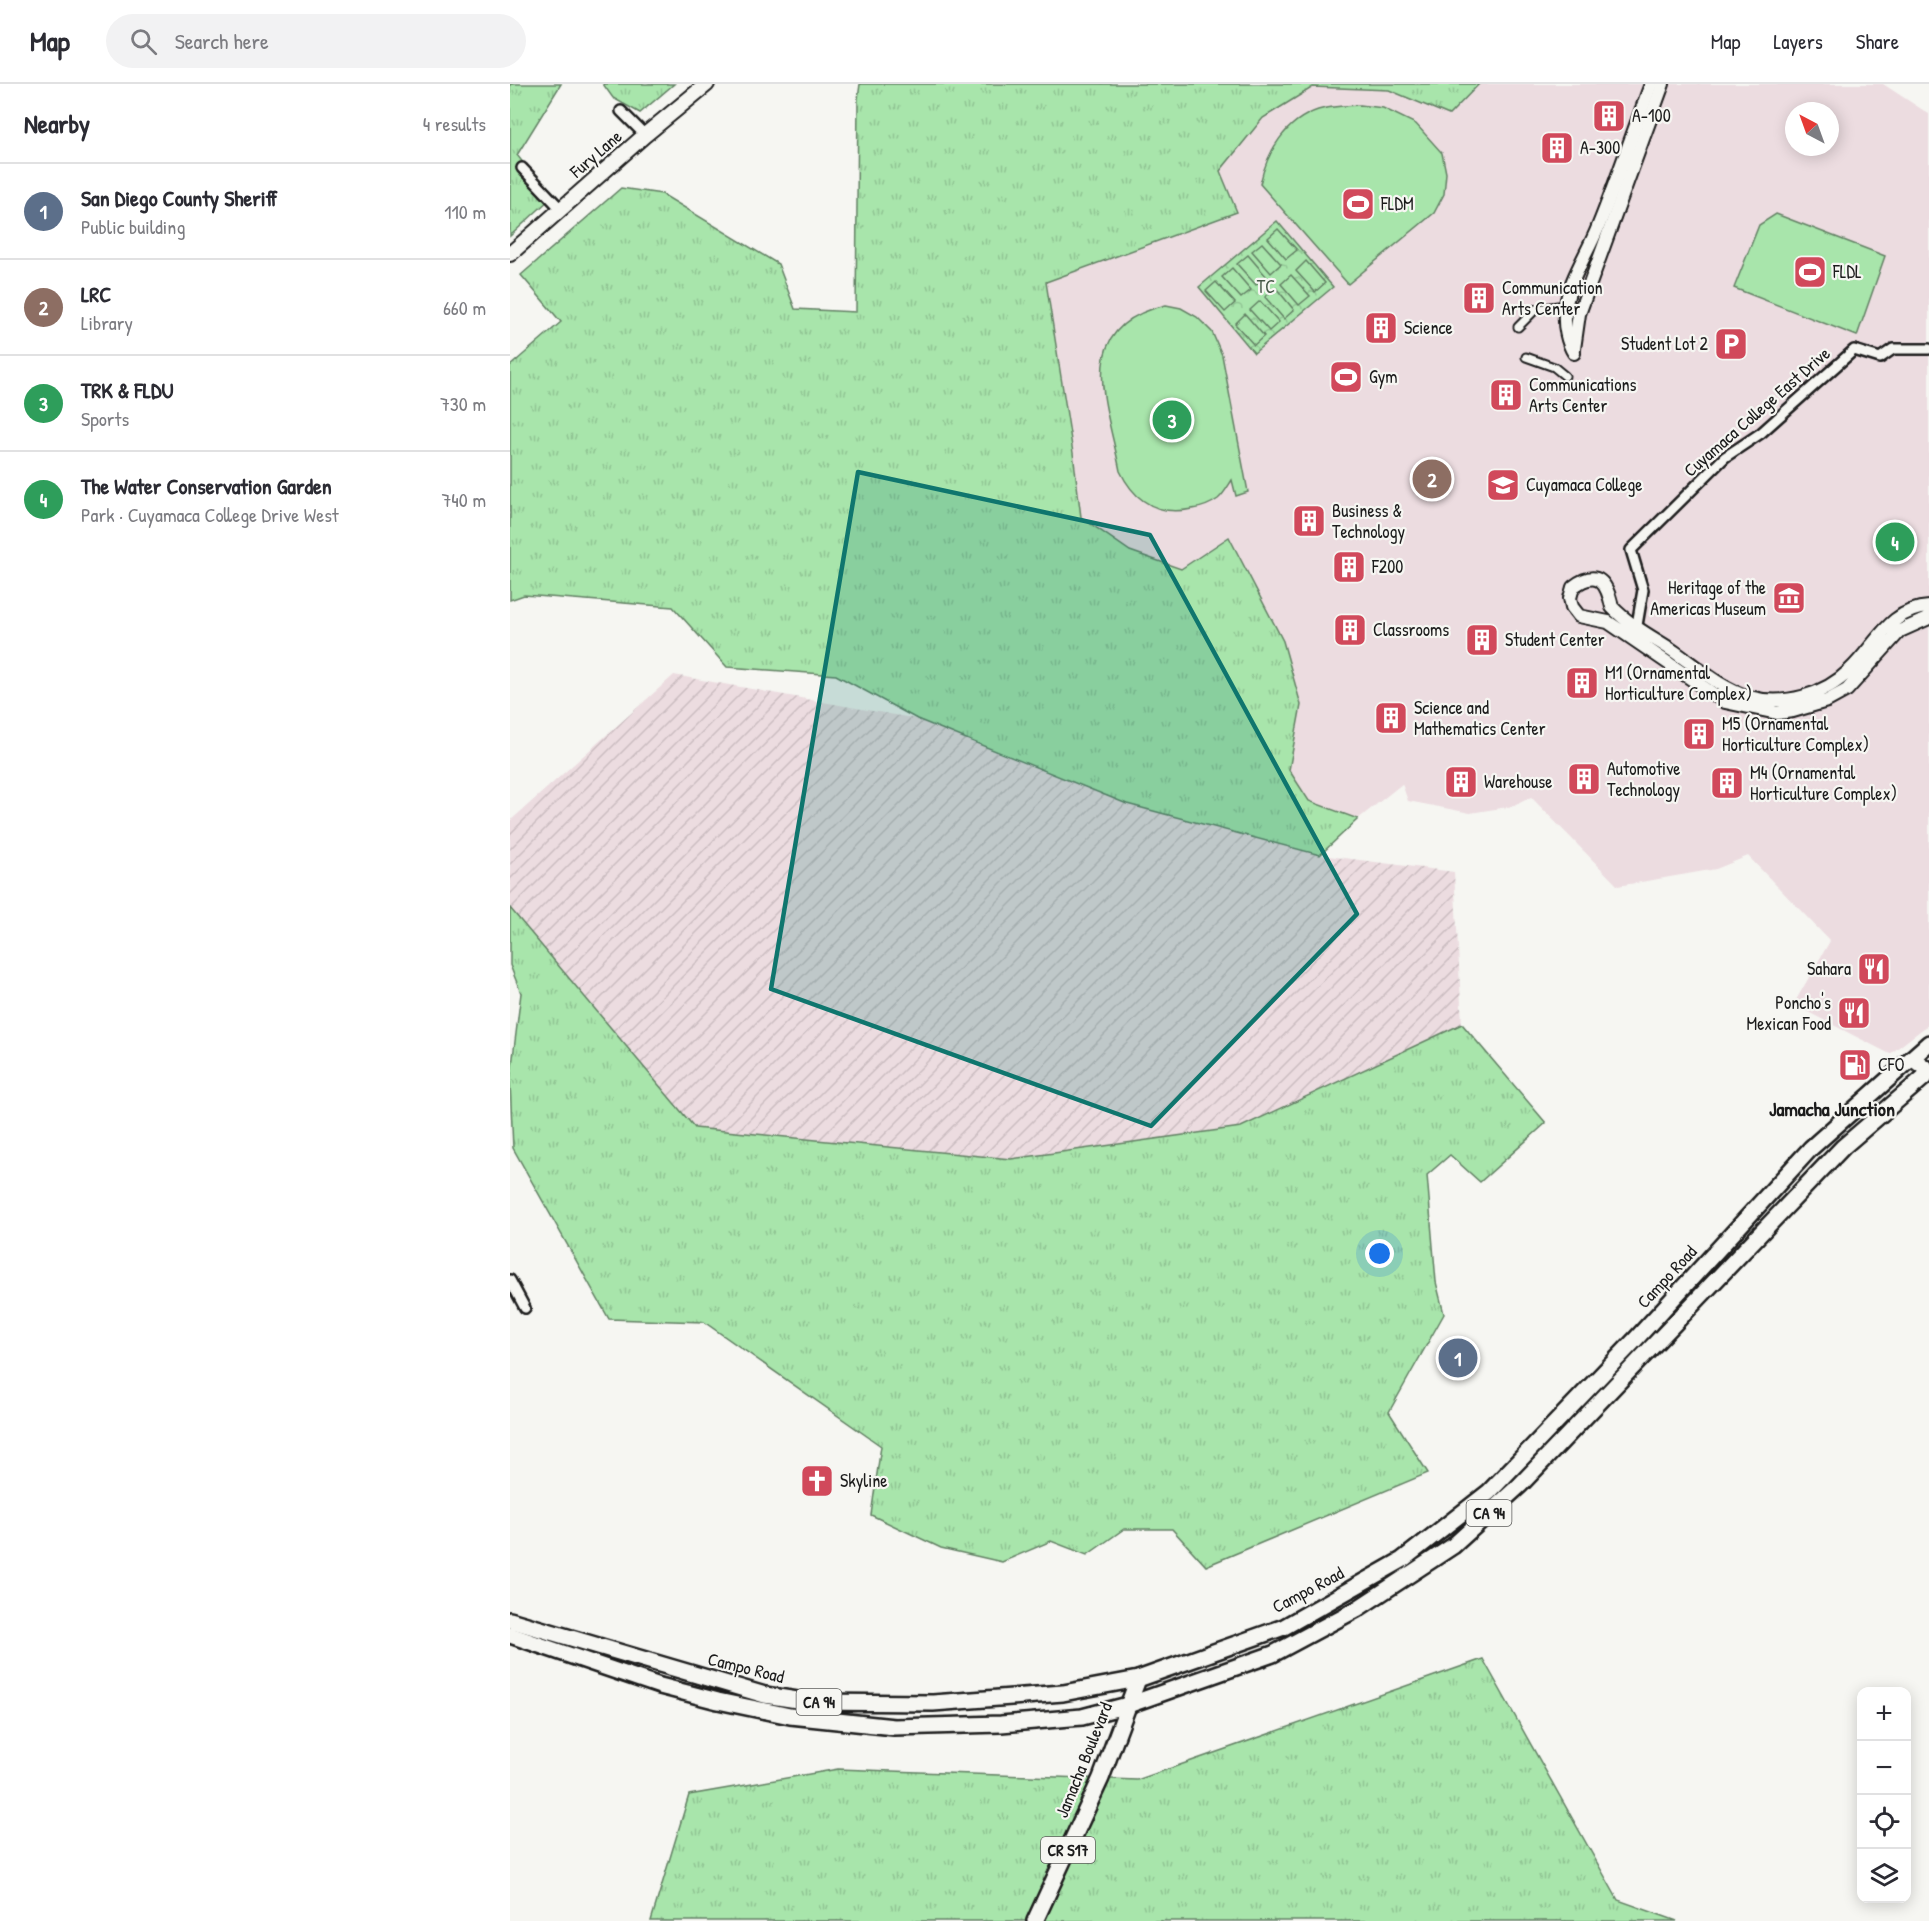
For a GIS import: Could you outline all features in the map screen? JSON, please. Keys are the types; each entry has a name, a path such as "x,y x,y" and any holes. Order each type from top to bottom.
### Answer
{"main road":[{"name":"Fury Lane","path":"510,254 560,208 707,84"},
{"path":"1912,1058 1929,1043"},
{"name":"Campo Road","path":"510,1620 765,1695 810,1702 933,1703 1063,1693 1138,1679 1284,1627 1402,1560 1489,1492 1697,1273 1811,1148 1912,1058 1929,1072 1843,1147 1520,1485 1453,1546 1357,1609 1274,1654 1128,1706 1082,1717 1001,1724 870,1726 790,1716 670,1689 510,1635"},
{"path":"1638,1321 1674,1284 1697,1273"},
{"name":"Jamacha Boulevard","path":"1035,1921 1101,1778 1138,1679"}],"street":[{"path":"1651,84 1604,212 1593,239 1586,248 1568,299 1566,326 1569,344 1574,353 1579,314 1663,84"},
{"path":"621,111 645,135"},
{"path":"522,168 560,208"},
{"path":"1604,212 1602,235 1606,243"},
{"path":"1518,327 1536,309 1558,306"},
{"name":"Cuyamaca College East Drive","path":"1636,634 1643,590 1631,550 1725,457 1761,433 1854,350 1880,358 1893,348 1929,349"},
{"path":"1526,357 1554,367 1565,376"},
{"path":"1929,607 1905,612 1883,629 1851,669 1835,683 1815,694 1778,700 1749,697 1726,687 1636,634 1608,621 1580,616 1572,607 1570,598 1573,587 1583,579 1596,579 1604,582 1609,589 1612,607 1636,634 1725,702 1777,713 1827,701 1847,690 1900,631 1929,618"},
{"path":"510,1280 525,1308"}],"highlighted area":[{"path":"858,472 1150,535 1357,914 1151,1126 771,989"}],"shaded area":[{"name":"Cuyamaca College","path":"1479,84 1883,84 1929,114 1929,1024 1890,1054 1806,1011 1796,1000 1830,941 1748,856 1716,869 1618,886 1531,797 1514,806 1470,813 1408,801 1402,784 1358,819 1308,801 1289,770 1301,705 1283,641 1229,538 1181,570 1130,551 1081,517 1046,282 1237,213 1220,171 1263,118 1313,87 1389,90 1448,115"},
{"path":"674,675 917,719 1127,804 1320,855 1454,872 1462,1024 1241,1127 1011,1159 694,1128 510,908 510,821"}],"green space":[{"path":"510,84 561,84 517,155 551,198 510,236"},
{"path":"603,84 674,84 640,113 613,98"},
{"path":"860,84 1479,84 1449,115 1389,90 1313,87 1263,118 1220,171 1237,212 1046,282 1081,517 1130,551 1181,569 1229,537 1283,641 1301,705 1289,770 1309,801 1358,819 1320,855 1127,804 917,719 836,675 727,667 673,607 524,595 510,600 510,366 561,322 521,275 621,188 662,194 778,264 795,309 856,312"},
{"name":"FLDM","path":"1360,105 1383,108 1416,124 1442,153 1446,173 1444,194 1434,213 1348,284 1260,184 1273,149 1279,139 1296,122 1318,110"},
{"name":"FLDL","path":"1776,214 1885,256 1857,336 1734,288 1759,225"},
{"name":"TC","path":"1277,221 1333,287 1254,353 1199,287"},
{"path":"1278,229 1297,250 1286,259 1268,238"},
{"path":"1262,243 1281,264 1271,273 1252,251"},
{"path":"1248,255 1266,276 1256,285 1237,264"},
{"path":"1306,261 1325,283 1315,292 1296,271"},
{"path":"1232,268 1251,290 1241,298 1222,277"},
{"path":"1291,275 1310,296 1299,305 1281,284"},
{"path":"1216,282 1235,303 1225,312 1206,291"},
{"path":"1276,288 1294,310 1284,319 1265,297"},
{"path":"1260,301 1279,322 1269,331 1250,310"},
{"path":"1166,305 1181,308 1197,317 1212,332 1222,355 1248,492 1236,496 1232,480 1215,501 1199,508 1180,511 1149,504 1126,482 1120,471 1104,394 1103,371 1106,349 1117,331 1136,316"},
{"path":"1245,314 1264,336 1254,345 1235,324"},
{"path":"510,908 695,1128 1011,1159 1241,1127 1462,1024 1546,1123 1480,1182 1450,1155 1427,1175 1436,1282 1444,1314 1389,1412 1428,1473 1206,1566 1172,1529 1124,1529 1087,1555 1051,1541 1002,1562 941,1548 871,1515 881,1446 704,1322 609,1319 513,1148 510,1082 521,993 510,965"},
{"path":"1483,1659 1618,1900 1677,1921 651,1921 689,1795 838,1769 1137,1780"}],"place":[{"name":"A-100","path":"1609,116"},
{"name":"A-300","path":"1557,148"},
{"name":"FLDM","path":"1358,204"},
{"name":"FLDL","path":"1810,272"},
{"name":"Communication Arts Center","path":"1479,298"},
{"name":"Science","path":"1381,328"},
{"name":"Student Lot 2","path":"1731,344"},
{"name":"Gym","path":"1346,377"},
{"name":"Communications Arts Center","path":"1506,395"},
{"name":"TRK & FLDU","path":"1172,420"},
{"name":"LRC","path":"1432,479"},
{"name":"Cuyamaca College","path":"1503,485"},
{"name":"Business & Technology","path":"1309,521"},
{"name":"The Water Conservation Garden","path":"1895,542"},
{"name":"F200","path":"1349,567"},
{"name":"Heritage of the Americas Museum","path":"1789,598"},
{"name":"Classrooms","path":"1350,630"},
{"name":"Student Center","path":"1482,640"},
{"name":"M1 (Ornamental Horticulture Complex)","path":"1582,683"},
{"name":"Science and Mathematics Center","path":"1391,718"},
{"name":"M5 (Ornamental Horticulture Complex)","path":"1699,734"},
{"name":"Automotive Technology","path":"1584,779"},
{"name":"Warehouse","path":"1461,782"},
{"name":"M4 (Ornamental Horticulture Complex)","path":"1727,783"},
{"name":"Sahara","path":"1874,969"},
{"name":"Poncho's Mexican Food","path":"1854,1013"},
{"name":"CFO","path":"1855,1065"},
{"name":"San Diego County Sheriff","path":"1458,1358"},
{"name":"Skyline","path":"817,1481"}],"district":[{"name":"Jamacha Junction","path":"1832,1109"}]}
